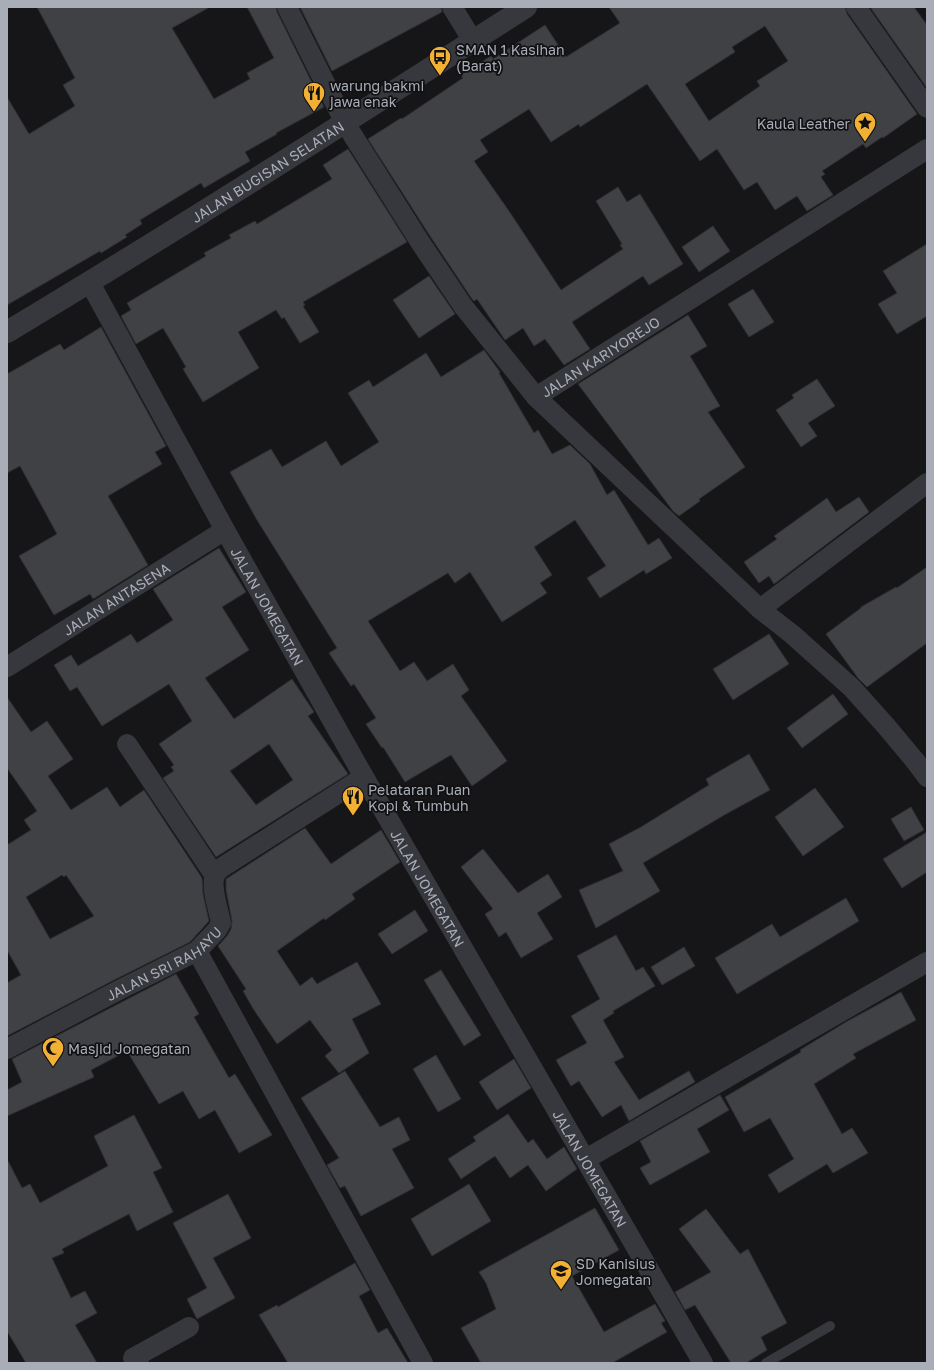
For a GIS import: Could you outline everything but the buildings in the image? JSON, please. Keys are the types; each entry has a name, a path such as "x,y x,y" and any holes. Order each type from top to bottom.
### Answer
{"street":[{"name":"JALAN KARIYOREJO","path":"287,7 346,122 420,242 463,306 536,397 927,149"},
{"path":"452,7 473,41"},
{"name":"JALAN BUGISAN SELATAN","path":"7,332 90,283 526,7"},
{"path":"856,7 927,108"},
{"name":"JALAN JOMEGATAN","path":"90,283 225,530 364,777 704,1363"},
{"path":"536,397 760,609 793,635 852,688 916,762 927,777"},
{"path":"760,609 927,483"},
{"name":"JALAN ANTASENA","path":"7,667 225,530"},
{"path":"127,744 215,876 221,868 364,777"},
{"name":"JALAN SRI RAHAYU","path":"7,1049 197,951 218,930 221,923 213,884 215,876"},
{"path":"197,951 423,1363"},
{"path":"586,1159 927,962"},
{"path":"139,1363 133,1358 189,1327"}],"lane":[{"path":"766,1363 830,1326"}],"place":[{"name":"SMAN 1 Kasihan (Barat)","path":"440,76"},
{"name":"warung bakmi jawa enak","path":"314,112"},
{"name":"Kaula Leather","path":"865,142"},
{"name":"Pelataran Puan Kopi & Tumbuh","path":"353,816"},
{"name":"Masjid Jomegatan","path":"53,1068"},
{"name":"SD Kanisius Jomegatan","path":"561,1290"}]}
